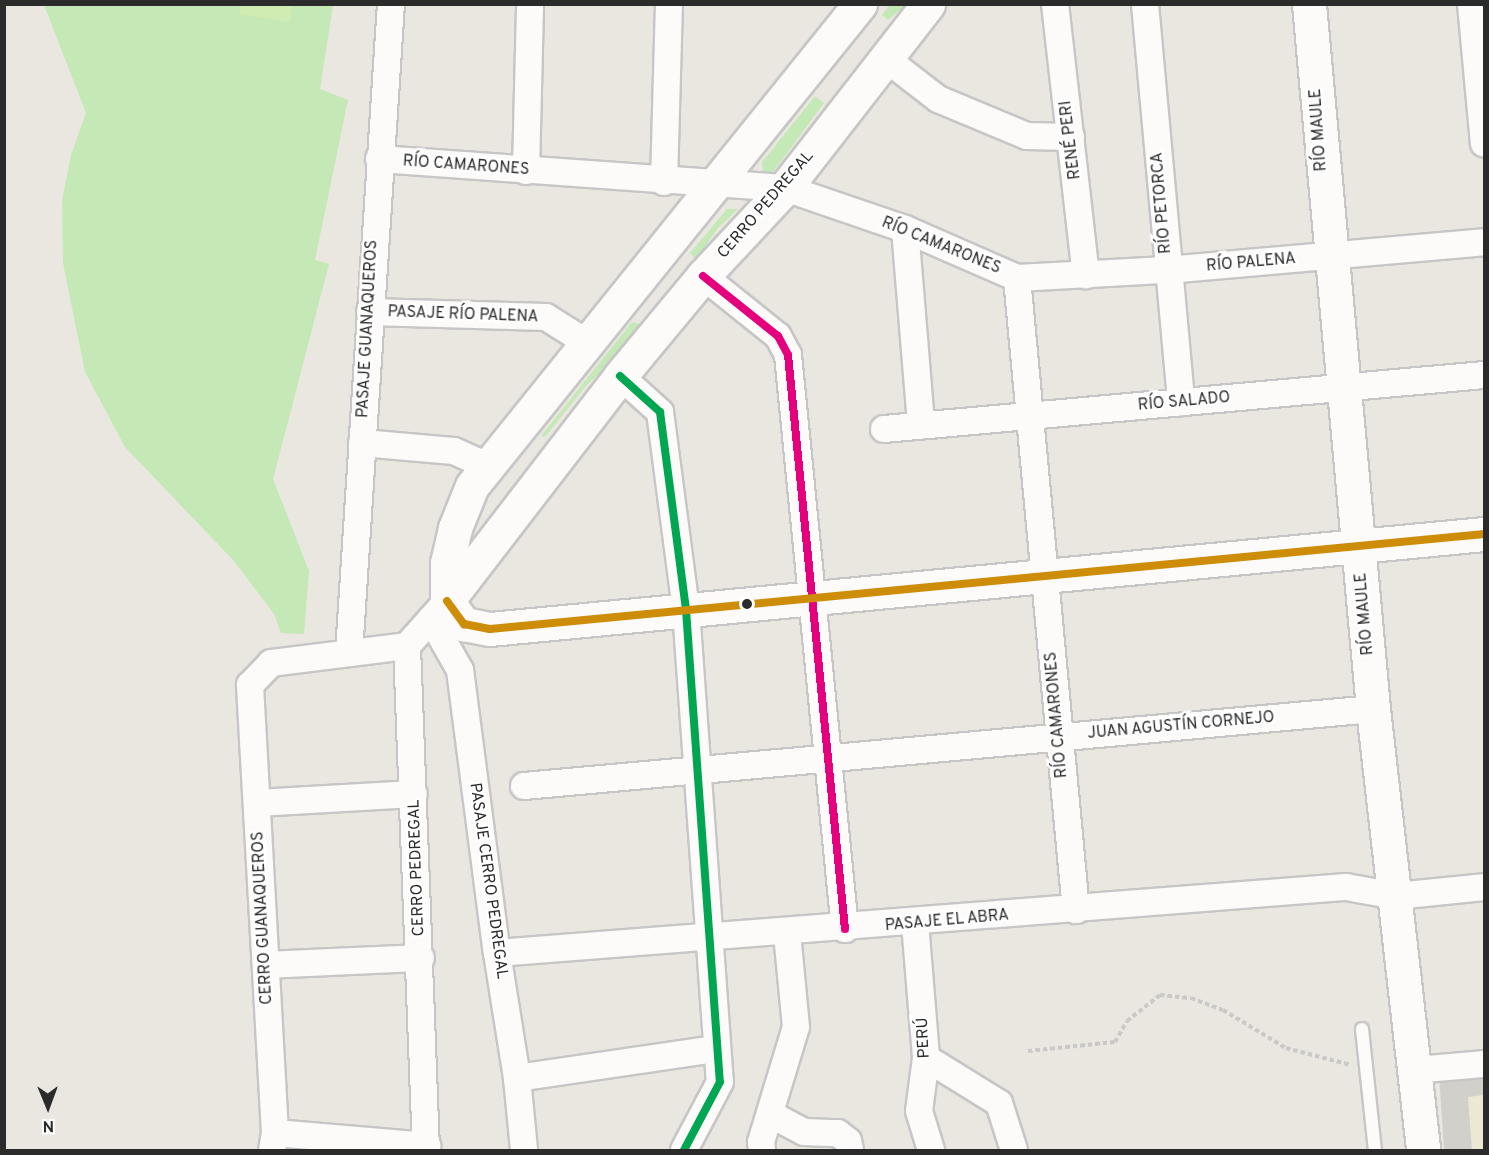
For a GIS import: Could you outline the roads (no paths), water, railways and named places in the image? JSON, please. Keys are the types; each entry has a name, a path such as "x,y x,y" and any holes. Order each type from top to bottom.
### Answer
{"street":[{"name":"PASAJE GUANAQUEROS","path":"349,653 369,312 391,4"},
{"path":"526,171 530,4"},
{"path":"860,4 716,186 586,342 472,486 455,528 439,610 464,624 490,629 1485,534"},
{"name":"CERRO PEDREGAL","path":"427,1148 407,646 439,610 620,376 703,276 785,188 928,4"},
{"name":"RENÉ PERI","path":"1055,4 1086,275"},
{"name":"RÍO PETORCA","path":"1144,4 1181,402"},
{"name":"RÍO MAULE","path":"1310,4 1329,256 1359,546 1373,709 1423,1150"},
{"path":"1471,4 1485,143"},
{"path":"664,182 671,7"},
{"path":"885,58 938,99 1027,136 1071,137"},
{"name":"RÍO CAMARONES","path":"379,159 716,186 785,188 905,229 1017,278 1076,910"},
{"path":"905,229 921,425"},
{"name":"RÍO PALENA","path":"1017,278 1167,270 1485,242"},
{"path":"703,276 785,344 845,929"},
{"name":"PASAJE RÍO PALENA","path":"369,312 546,317 586,342"},
{"name":"RÍO SALADO","path":"884,429 1485,375"},
{"path":"620,376 660,412 686,610 720,1082 684,1150"},
{"path":"362,443 454,451 488,466"},
{"name":"PASAJE CERRO PEDREGAL","path":"439,610 460,670 497,953 517,1078 524,1150"},
{"path":"349,653 407,646"},
{"name":"CERRO GUANAQUEROS","path":"274,1142 250,685 271,663 349,653"},
{"name":"JUAN AGUSTÍN CORNEJO","path":"524,786 1373,709"},
{"path":"257,803 414,794"},
{"name":"PASAJE EL ABRA","path":"497,953 711,940 1346,887 1396,896 1485,887"},
{"name":"PERÚ","path":"915,923 926,1058 919,1111 931,1150"},
{"path":"762,1150 770,1114 796,1027 787,934"},
{"path":"266,965 421,958"},
{"path":"517,1078 717,1048"},
{"path":"926,1058 999,1102 1014,1150"},
{"path":"1415,1070 1485,1064"},
{"path":"770,1114 804,1132 838,1133 848,1141 850,1150"},
{"path":"274,1142 427,1148"}],"lane":[{"path":"1362,1029 1375,1150"}]}
